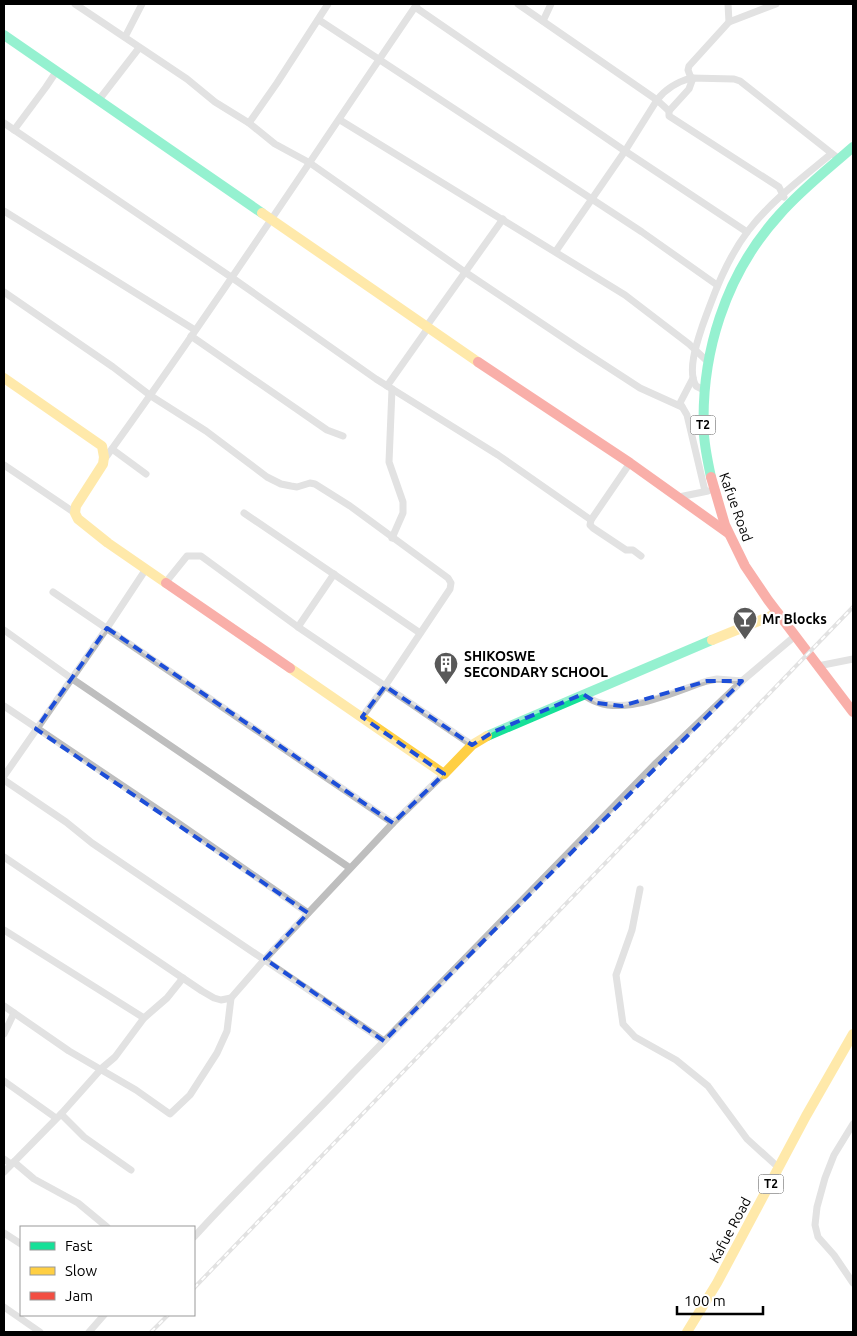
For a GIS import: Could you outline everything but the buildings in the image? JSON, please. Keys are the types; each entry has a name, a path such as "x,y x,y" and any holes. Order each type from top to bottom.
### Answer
{"main road":[{"path":"4,35 427,327 680,497 729,533"},
{"name":"Kafue Road","path":"853,147 835,156 788,204 760,238 737,275 722,308 707,361 703,417 709,491 744,566 808,654 823,665 853,712"},
{"path":"4,378 102,446 104,460 76,506 74,513 78,519 108,543 444,774 472,745 493,732 778,613"},
{"name":"Kafue Road","path":"687,1332 712,1292 853,1034"}],"street":[{"path":"75,4 187,79 225,109 250,123 275,144 310,163 465,272 640,388 682,407"},
{"path":"125,37 142,4"},
{"path":"250,123 328,4"},
{"path":"518,4 657,100 669,111 670,118 779,187 788,204"},
{"path":"543,22 551,4"},
{"path":"728,4 729,22"},
{"path":"669,111 686,93 692,78 689,66 729,22 776,4"},
{"path":"104,460 151,396 416,6 625,151 747,232"},
{"path":"319,20 591,199 717,285"},
{"path":"98,101 139,48"},
{"path":"14,130 56,72"},
{"path":"556,251 625,151 657,100 672,86 692,78 740,81 835,156 784,194 747,232 735,250 717,285 694,348 693,378 696,386 704,390"},
{"path":"340,120 556,251 645,308 707,361"},
{"path":"4,123 389,387 498,455 591,520"},
{"path":"4,212 193,333 327,430 343,436"},
{"path":"392,538 404,508 390,462 389,387 427,327 503,219"},
{"path":"4,292 113,367 151,396 206,431 267,477 281,484 297,487 310,483 315,484 350,506 448,578 451,583 450,589 362,717"},
{"path":"680,497 709,491 687,415 680,403 693,378"},
{"path":"112,449 146,474"},
{"path":"630,463 591,520 590,525 626,550 633,550 642,556"},
{"path":"4,465 74,513"},
{"path":"244,513 420,633"},
{"path":"166,582 187,556 201,556 298,627 472,745"},
{"path":"4,776 146,569"},
{"path":"298,627 334,574"},
{"path":"53,592 393,823"},
{"path":"4,630 71,678 350,868"},
{"path":"195,1236 229,1198 315,1114 656,763 742,681 795,636"},
{"path":"823,665 853,661"},
{"path":"583,694 591,701 597,703 622,706 660,697 707,681 717,679 742,681"},
{"path":"4,706 178,823 308,914"},
{"path":"4,857 214,998 221,1000 230,998 350,868 444,774"},
{"path":"4,780 384,1042"},
{"path":"640,889 632,930 616,975 622,1024 635,1037 676,1060 708,1086 747,1139 779,1168"},
{"path":"4,930 144,1018"},
{"path":"4,1172 102,1068 115,1057 144,1018 167,998 184,978"},
{"path":"4,1006 70,1051 102,1068 170,1114 190,1095 217,1053 227,1031 230,998"},
{"path":"4,1034 14,1013"},
{"path":"4,1081 58,1116 84,1137 132,1170"},
{"path":"853,1124 834,1155 825,1178 817,1207 815,1225 818,1237 834,1255 853,1283"},
{"path":"4,1159 13,1163 34,1179 78,1203 106,1226"},
{"path":"4,1233 20,1243"},
{"path":"4,1307 40,1332"},
{"path":"89,1332 103,1316"}],"highlighted area":[{"path":"107,628 393,823 444,774 362,717 385,686 472,745 493,732 583,694 597,703 622,706 707,681 742,681 384,1041 265,959 308,913 36,729"}],"railway":[{"path":"195,1287 853,607"},
{"path":"151,1332 167,1316"}],"traffic: fast":[{"path":"4,35 262,213"},
{"path":"711,477 704,435 706,375 720,317 731,289 744,263 761,237 780,214 806,188 853,147"},
{"path":"487,736 712,640"}],"traffic: slow":[{"path":"262,213 478,362"},
{"path":"4,378 102,446 103,464 76,506 75,513 78,519 108,543 166,583"},
{"path":"712,640 778,613"},
{"path":"290,668 444,774 472,745 487,736"},
{"path":"687,1332 717,1283 806,1116 853,1034"}],"traffic: jam":[{"path":"478,362 630,463 728,533"},
{"path":"711,477 725,525 745,566 768,600 853,712"},
{"path":"166,583 290,668"}],"place":[{"name":"Mr Blocks","path":"745,640"},
{"name":"SHIKOSWE SECONDARY SCHOOL","path":"446,685"}]}
